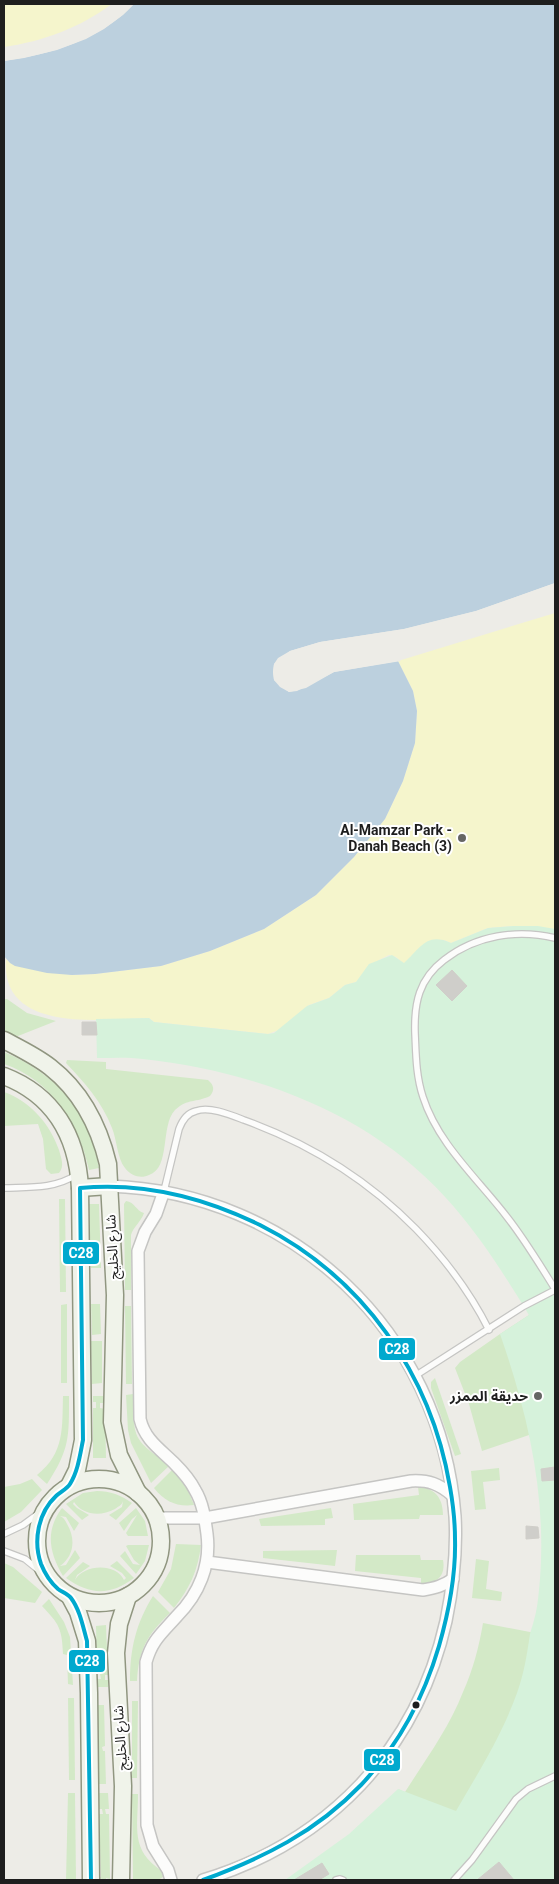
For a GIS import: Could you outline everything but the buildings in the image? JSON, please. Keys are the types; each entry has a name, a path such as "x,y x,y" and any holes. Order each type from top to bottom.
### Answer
{"main road":[{"name":"شارع الخليج","path":"4,1040 49,1066 77,1093 88,1109 104,1145 108,1164 114,1295 112,1422 119,1455 138,1494"},
{"path":"4,1076 31,1089 57,1115 73,1147 79,1180 83,1440 77,1470 69,1486"},
{"path":"79,1180 109,1186"},
{"path":"112,1480 138,1494 150,1507 160,1530 159,1558 152,1573 144,1584 128,1596 114,1602 99,1604 84,1602 70,1597 47,1577 37,1550 36,1535 46,1508 55,1497 69,1486 83,1481 112,1480"},
{"name":"شارع الخليج","path":"121,1880 123,1786 116,1654 119,1624 128,1596"},
{"name":"شارع الخليج","path":"70,1597 78,1612 87,1641 91,1880"}],"street":[{"path":"109,1186 137,1187 164,1191 230,1210 262,1224 322,1262 374,1313 396,1344 415,1376 429,1407 439,1437 452,1495 455,1529 453,1579 441,1640 431,1674 398,1740 356,1790 327,1816 297,1838 230,1876 203,1880"},
{"path":"164,1191 156,1214 145,1232 138,1251 140,1419 142,1430 146,1436 174,1463 197,1493 205,1518 208,1542 207,1562 196,1592 178,1616 156,1638 149,1650 146,1662 147,1826 153,1846 172,1880"},
{"path":"156,1518 205,1518 411,1481 432,1482 452,1495"},
{"path":"207,1562 423,1590 446,1584 453,1579"}],"lane":[{"path":"415,1376 524,1306 555,1290 526,1243 450,1147 431,1116 419,1084 414,1019 415,1006 423,984 442,961 462,948 488,938 507,934 531,934 555,938"},
{"path":"164,1191 179,1130 182,1121 188,1115 196,1111 205,1110 232,1116 261,1126 290,1139 330,1161 369,1187 393,1207 416,1228 456,1275 474,1300 489,1330"},
{"path":"4,1188 46,1187 79,1180"},
{"path":"4,1534 23,1525 46,1508"},
{"path":"4,1551 25,1559 47,1577"},
{"path":"454,1880 472,1860 506,1810 516,1799 528,1788 555,1776"},
{"path":"336,1880 343,1880"}],"shaded area":[{"name":"حديقة الممزر","path":"538,926 555,929 555,1880 285,1880 349,1834 398,1789 456,1811 489,1754 511,1709 522,1679 537,1605 541,1557 541,1524 534,1460 520,1396 500,1334 529,1315 490,1254 458,1211 416,1168 382,1142 346,1120 308,1101 268,1086 185,1065 137,1058 97,1058 96,1019 149,1018 154,1022 268,1034 274,1033 307,1006 329,998 345,985 356,982 369,964 392,955 404,963 424,943 436,939 451,943 488,928"},
{"path":"4,999 7,999 27,1013 56,1021 18,1036 4,1034"},
{"path":"4,1052 40,1071 67,1097 87,1129 99,1168 89,1170 78,1136 60,1105 36,1081 21,1071 4,1064"},
{"path":"67,1060 106,1062 106,1069 208,1080 213,1086 213,1090 210,1096 188,1102 175,1110 170,1117 163,1156 156,1171 143,1177 136,1176 127,1171 122,1164 108,1119 98,1101 66,1063"},
{"path":"4,1092 30,1107 50,1131 61,1159 62,1165 59,1173 51,1174 46,1169 43,1139 38,1124 4,1126"},
{"path":"59,1199 65,1199 66,1292 60,1292"},
{"path":"126,1201 144,1213 131,1235 131,1290 125,1290 124,1204"},
{"path":"89,1204 99,1204 101,1268 91,1268"},
{"path":"67,1304 67,1383 61,1383 61,1305"},
{"path":"91,1304 100,1304 101,1334 92,1335"},
{"path":"125,1306 131,1306 132,1384 126,1384"},
{"path":"526,1310 555,1355 532,1442 529,1435 482,1451 469,1404 455,1368 460,1362 529,1315"},
{"path":"91,1341 102,1341 102,1383 92,1384"},
{"path":"435,1378 461,1454 455,1456 431,1388 431,1382"},
{"path":"133,1394 135,1429 138,1437 148,1449 170,1465 151,1483 131,1443 128,1430 126,1395"},
{"path":"63,1396 69,1396 67,1442 55,1472 47,1484 37,1475 53,1458 57,1449 62,1429"},
{"path":"93,1396 103,1396 103,1403 100,1403 100,1408 105,1409 106,1458 93,1458 93,1408 96,1408 96,1402 93,1402"},
{"path":"499,1468 500,1480 483,1482 486,1509 475,1510 471,1471"},
{"path":"173,1469 186,1485 194,1505 182,1505 167,1500 154,1488"},
{"path":"32,1479 42,1490 21,1512 4,1522 4,1487 20,1484"},
{"path":"418,1487 429,1489 437,1495 443,1509 443,1515 420,1515 419,1519 354,1520 353,1504 419,1495"},
{"path":"97,1491 115,1494 132,1503 116,1520 109,1515 122,1507 123,1501 115,1509 98,1514 82,1510 74,1502 73,1504 77,1508 89,1515 82,1520 66,1504 83,1493"},
{"path":"62,1508 79,1523 74,1531 66,1517 60,1516 64,1519 72,1535 72,1547 65,1562 60,1566 66,1565 75,1550 80,1558 63,1576 52,1550 51,1542 53,1525"},
{"path":"136,1508 145,1521 148,1536 128,1536 126,1533 137,1515 124,1531 119,1523"},
{"path":"331,1508 333,1518 325,1519 325,1525 261,1526 259,1519"},
{"path":"176,1544 201,1545 198,1563 192,1578 185,1593 174,1608 158,1592 171,1569"},
{"path":"149,1545 145,1561 136,1574 120,1556 125,1551 133,1564 140,1565 134,1560 126,1546"},
{"path":"337,1550 335,1566 263,1558 263,1551"},
{"path":"356,1555 420,1555 421,1560 443,1560 444,1565 442,1574 436,1581 421,1583 421,1578 355,1571"},
{"path":"476,1559 489,1561 486,1589 502,1592 501,1601 472,1598"},
{"path":"117,1561 134,1578 117,1588 100,1591 92,1590 83,1588 66,1578 83,1562 90,1566 77,1575 75,1580 79,1575 92,1568 107,1568 120,1574 124,1580 126,1578 122,1573 110,1566"},
{"path":"4,1563 13,1567 42,1592 35,1603 4,1598"},
{"path":"153,1596 170,1613 155,1628 142,1651 137,1681 130,1681 131,1658 135,1637 142,1616"},
{"path":"49,1599 64,1622 70,1637 73,1685 68,1684 67,1655 63,1654 59,1627 42,1606"},
{"path":"483,1623 530,1632 555,1633 476,1845 398,1789 405,1792 451,1718 473,1667"},
{"path":"106,1625 108,1675 105,1675 105,1680 108,1680 108,1687 98,1687 97,1679 101,1679 100,1674 97,1674 96,1626"},
{"path":"68,1698 74,1698 75,1780 69,1780"},
{"path":"132,1701 138,1701 137,1778 132,1778"},
{"path":"94,1705 104,1705 105,1746 102,1747 103,1751 105,1751 106,1784 97,1784 98,1752"},
{"path":"68,1793 75,1793 76,1880 66,1880"},
{"path":"99,1793 108,1793 109,1809 105,1809 106,1814 109,1814 110,1879 106,1878 106,1880 99,1878 101,1877 99,1814 103,1814 102,1809 99,1809"},
{"path":"132,1794 138,1794 137,1828 140,1846 152,1863 162,1871 163,1877 158,1880 133,1880"}],"sand":[{"path":"4,4 112,4 74,27 33,41 4,47"},
{"name":"Al-Mamzar Park - Danah Beach (3)","path":"555,613 555,929 513,926 488,928 451,943 444,940 412,956 404,964 396,957 389,955 379,960 356,982 345,985 329,998 309,1005 279,1030 268,1034 154,1022 149,1018 83,1020 59,1017 37,1011 20,1000 9,983 6,959 10,963 72,975 161,966 210,951 264,929 316,895 354,857 385,819 403,781 415,743 417,711 413,691 398,661"}],"water":[{"path":"134,4 555,4 555,583 476,611 404,629 320,642 290,651 274,664 273,672 274,680 289,692 306,688 334,672 398,661 413,691 417,711 415,743 403,781 385,819 354,857 316,895 264,929 210,951 161,966 72,975 47,973 15,966 4,956 4,61 57,49 90,36 106,27"}],"pier":[{"path":"130,4 134,4 123,15 86,39 57,50 4,61 4,59 56,48 85,37 103,27 122,13"},
{"path":"555,583 555,586 477,614 404,631 321,644 290,653 280,660 275,672 277,679 289,689 297,688 333,670 398,659 401,661 334,672 297,691 289,692 280,687 274,680 274,664 278,658 290,651 320,642 404,629 476,611"}],"transit line":[{"name":"C28","path":"91,1880 87,1641 77,1608 70,1597 58,1589 48,1578 41,1564 37,1537 45,1511 56,1496 69,1486 73,1479 83,1440 80,1188 103,1187 127,1187 150,1190 195,1199 217,1207 260,1225 297,1247 330,1272 360,1301 386,1333 409,1368 427,1406 441,1445 452,1500 455,1552 446,1620 426,1684 408,1720 387,1754 361,1785 326,1817 288,1842 267,1853 203,1880"}],"place":[{"name":"Al-Mamzar Park - Danah Beach (3)","path":"462,838"},
{"name":"حديقة الممزر","path":"538,1396"}]}
